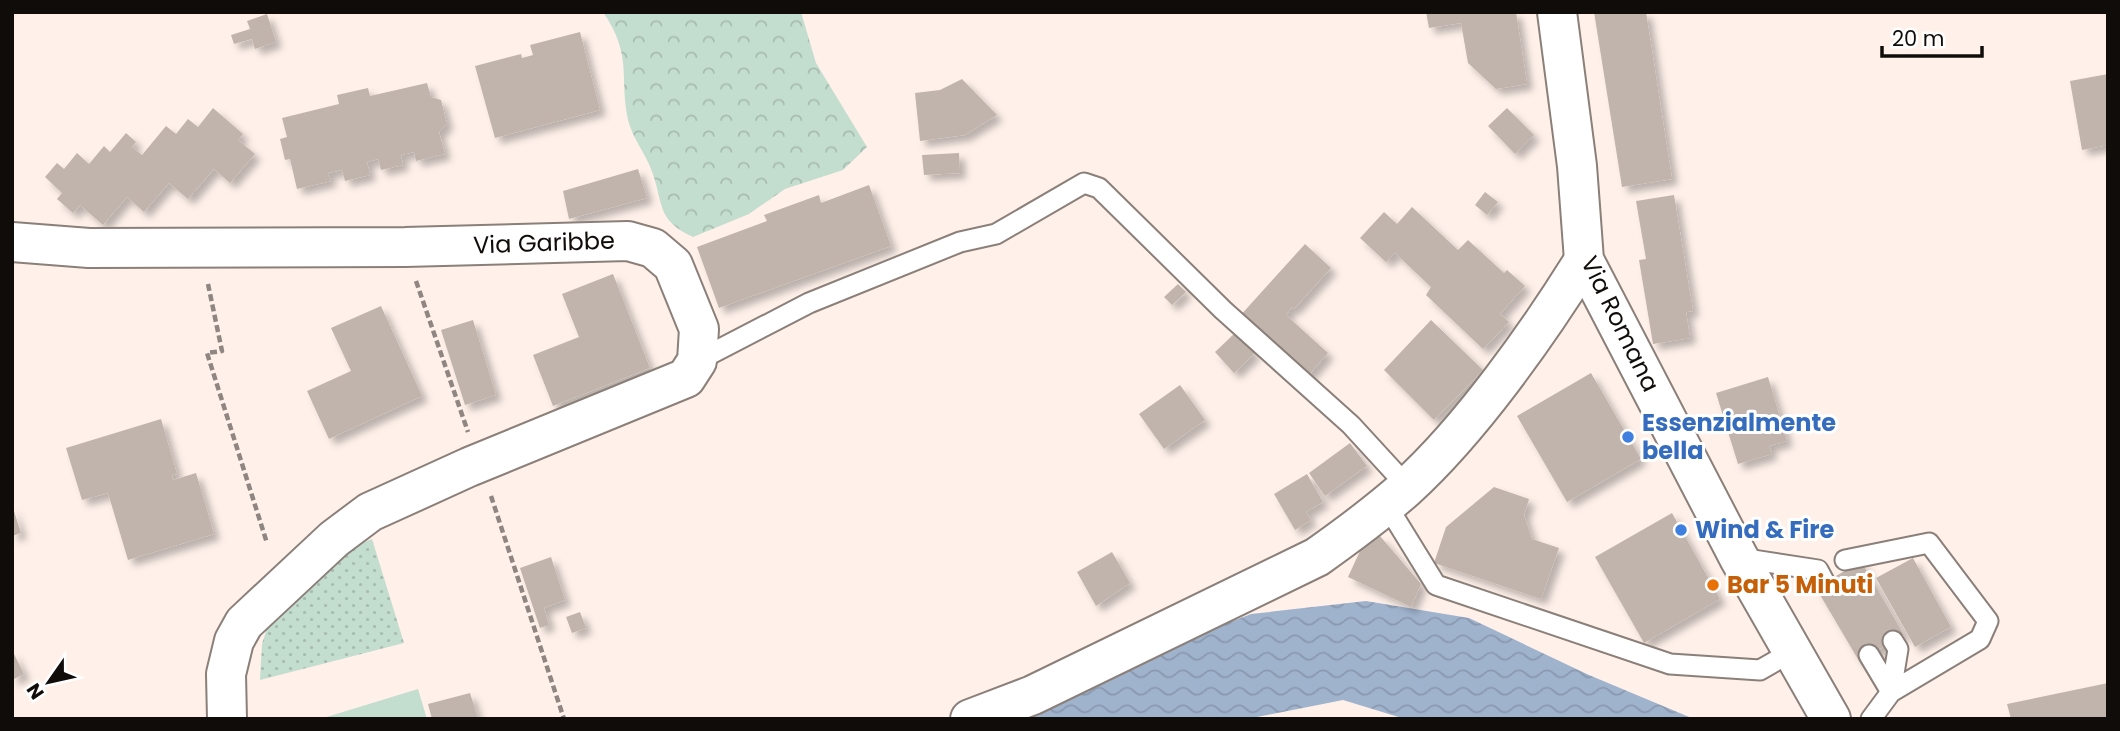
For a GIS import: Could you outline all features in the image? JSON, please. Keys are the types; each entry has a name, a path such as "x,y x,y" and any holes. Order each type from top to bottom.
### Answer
{"street":[{"name":"Via Romana","path":"1557,12 1577,166 1584,260 1739,558 1831,719"},
{"name":"Via Garibbe","path":"12,242 89,248 405,247 628,241 653,248 673,265 699,329 696,361"},
{"path":"970,719 1033,695 1317,557 1397,495 1463,427 1556,305 1584,260"},
{"path":"227,719 226,674 234,642 244,623 316,553 370,512 480,463 687,378 696,361"}],"lane":[{"path":"696,361 809,303 960,242 996,234 1084,183 1099,188 1223,310 1351,425 1397,495 1436,585 1670,664 1760,670 1793,652"},
{"path":"1739,558 1822,576 1848,564 1929,543 1988,621 1980,639 1891,692 1871,719"},
{"path":"1891,692 1898,649 1893,641"},
{"path":"1869,655 1891,692"}],"path":[{"path":"224,246 205,272 222,351 207,353 267,543"},
{"path":"424,310 480,463 564,719"}],"green space":[{"path":"603,12 801,12 816,63 867,147 843,170 785,189 749,214 693,237 681,231 666,217 651,169 630,126 622,54"},
{"path":"372,539 404,643 260,680 262,644 268,625 342,551"},
{"path":"418,689 427,719 320,719"}],"water":[{"path":"1366,601 1469,618 1589,675 1694,719 1405,719 1343,700 1247,719 1011,719 1189,638 1251,614"}],"building":[{"path":"1426,12 1516,12 1527,84 1496,89 1468,63 1461,23 1429,28"},
{"path":"1594,12 1646,12 1672,179 1622,187"},
{"path":"267,14 276,42 255,49 252,39 234,44 231,35 250,29 247,21"},
{"path":"580,32 600,110 495,138 475,66 521,54 522,58 533,55 530,45"},
{"path":"2108,74 2108,145 2082,150 2070,81"},
{"path":"962,79 997,115 965,135 920,141 915,93 940,90"},
{"path":"427,83 431,97 441,100 447,124 439,132 445,154 416,161 414,152 401,155 403,165 381,170 378,159 367,162 370,175 345,181 342,170 328,173 331,181 297,189 290,159 285,160 280,139 287,137 282,118 339,104 337,95 368,88 370,96"},
{"path":"213,108 243,134 238,140 255,154 230,183 214,169 188,199 169,183 144,212 127,197 103,225 80,205 73,213 57,199 62,193 45,177 57,163 64,169 77,153 89,164 104,146 110,152 126,133 136,142 132,147 142,155 166,126 176,134 188,119 198,127"},
{"path":"1507,108 1534,135 1515,154 1488,126"},
{"path":"959,153 960,173 924,175 922,155"},
{"path":"638,169 647,198 569,219 563,191"},
{"path":"869,185 891,246 719,308 697,247 767,221 764,215 819,195 821,203"},
{"path":"1485,192 1498,202 1487,215 1475,205"},
{"path":"1674,195 1693,311 1686,312 1690,338 1653,344 1639,260 1646,259 1636,201"},
{"path":"1412,207 1458,250 1468,240 1504,273 1507,270 1525,286 1500,314 1509,322 1483,349 1426,295 1431,287 1395,253 1386,262 1360,238 1384,212 1397,224"},
{"path":"1305,244 1331,268 1286,315 1328,353 1307,377 1239,317"},
{"path":"613,274 650,368 553,406 533,355 579,337 562,294"},
{"path":"1178,284 1186,292 1172,305 1164,297"},
{"path":"381,306 422,396 329,439 307,391 351,371 331,328"},
{"path":"473,320 496,395 465,405 441,330"},
{"path":"1431,320 1483,370 1434,420 1384,370"},
{"path":"1235,333 1255,353 1234,373 1215,352"},
{"path":"1591,373 1641,459 1567,502 1517,416"},
{"path":"1768,377 1787,441 1769,446 1772,454 1738,464 1716,393"},
{"path":"1180,385 1205,420 1164,449 1139,414"},
{"path":"161,419 177,474 172,475 173,480 196,473 214,534 128,560 108,493 82,500 66,448"},
{"path":"1350,443 1367,466 1325,496 1309,473"},
{"path":"1307,474 1323,502 1306,512 1311,520 1295,530 1274,494"},
{"path":"1494,487 1529,499 1524,515 1532,539 1559,548 1541,599 1434,563 1446,527"},
{"path":"12,505 21,533 12,536"},
{"path":"1672,513 1720,599 1644,643 1595,557"},
{"path":"1380,536 1421,584 1411,607 1348,577 1360,551"},
{"path":"1112,552 1130,583 1096,606 1077,572"},
{"path":"551,557 565,600 544,608 549,625 540,628 520,568"},
{"path":"1913,558 1951,627 1915,647 1876,578"},
{"path":"1861,561 1904,635 1859,661 1816,588"},
{"path":"580,612 586,628 572,633 566,617"},
{"path":"12,650 24,674 12,680"},
{"path":"2108,683 2108,719 2011,719 2007,704"},
{"path":"470,693 478,719 432,719 428,704"}],"place":[{"name":"Essenzialmente bella","path":"1628,437"},
{"name":"Wind & Fire","path":"1681,530"},
{"name":"Bar 5 Minuti","path":"1713,585"}]}
